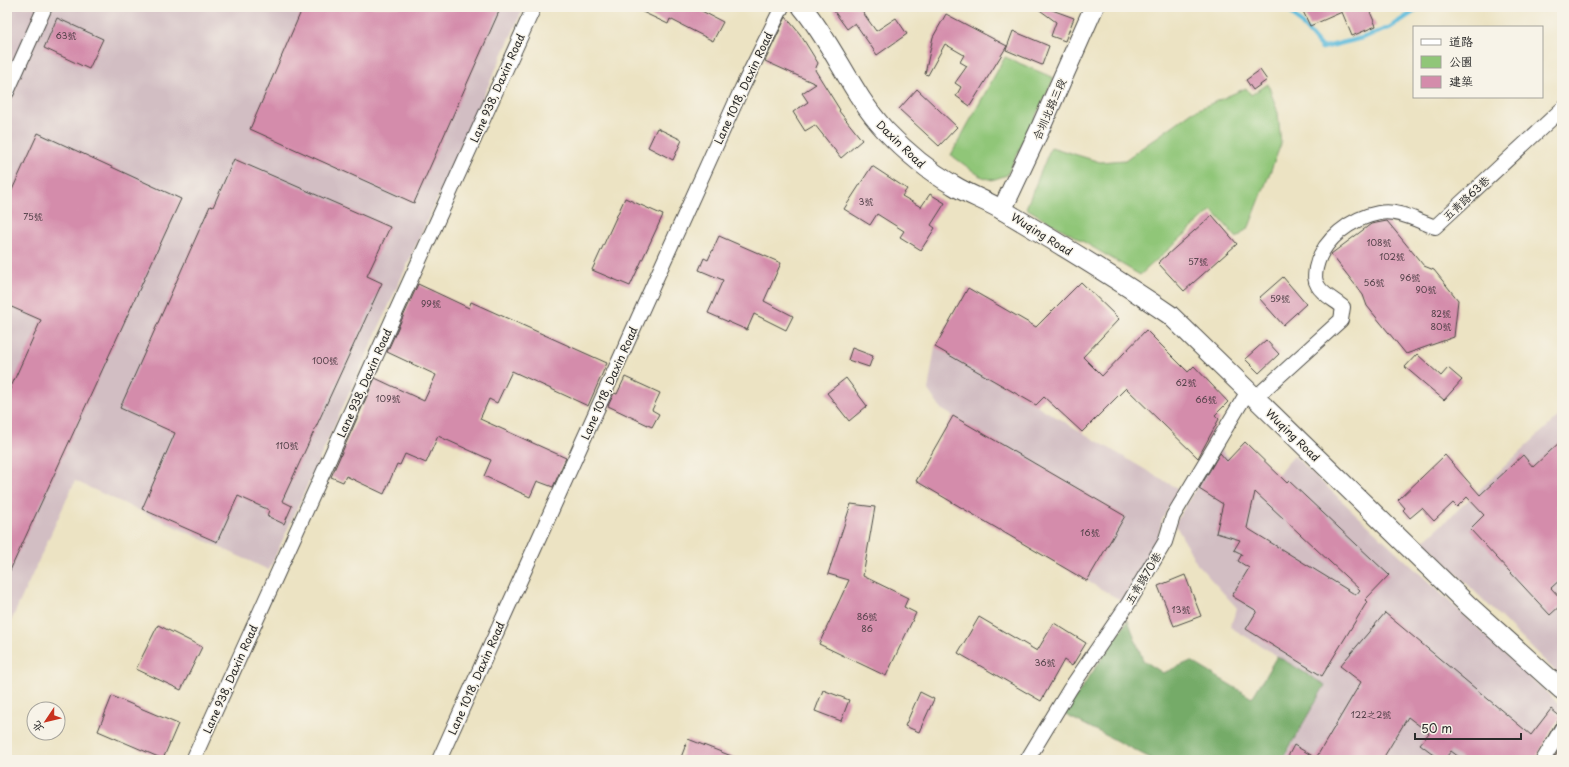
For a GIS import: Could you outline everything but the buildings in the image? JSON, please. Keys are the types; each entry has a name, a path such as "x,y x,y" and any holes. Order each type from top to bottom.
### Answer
{"street":[{"path":"7,92 45,7"},
{"name":"Lane 938, Daxin Road","path":"193,760 534,7"},
{"name":"Lane 1018, Daxin Road","path":"439,760 736,102 782,7"},
{"name":"Daxin Road","path":"802,7 813,20 864,104 884,130 923,166 954,186 1002,210"},
{"name":"合圳北路三段","path":"1002,210 1094,7"},
{"name":"五青路63巷","path":"1252,395 1341,320 1343,307 1318,287 1314,276 1319,257 1335,235 1355,221 1380,212 1404,215 1434,227 1562,109"},
{"name":"Wuqing Road","path":"1002,210 1126,285 1170,315 1468,605 1562,690"},
{"name":"五青路70巷","path":"1027,760 1070,689 1143,579 1165,542 1173,516 1252,395"},
{"path":"1543,760 1562,728"}],"shaded area":[{"path":"7,7 524,7 269,570 75,481 7,630"},
{"path":"935,347 1178,489 1162,520 1157,542 1122,601 1087,581 1125,516 941,409 928,390"},
{"path":"1562,413 1562,678 1424,541"},
{"path":"1219,448 1263,490 1294,456 1562,707 1532,760 1282,760 1325,685 1230,627 1237,608 1197,564 1175,524"}],"green space":[{"path":"1005,57 1054,78 1007,175 992,180 980,176 951,155"},
{"path":"1268,84 1278,113 1281,144 1249,227 1237,238 1212,210 1140,275 1026,208 1051,147 1100,162 1125,160 1192,112 1246,88 1251,95"},
{"path":"1128,620 1143,660 1163,673 1191,661 1252,698 1277,656 1325,685 1282,760 1154,760 1064,714"}],"waterway":[{"path":"1291,12 1322,48 1362,38 1389,28 1421,7"}]}
